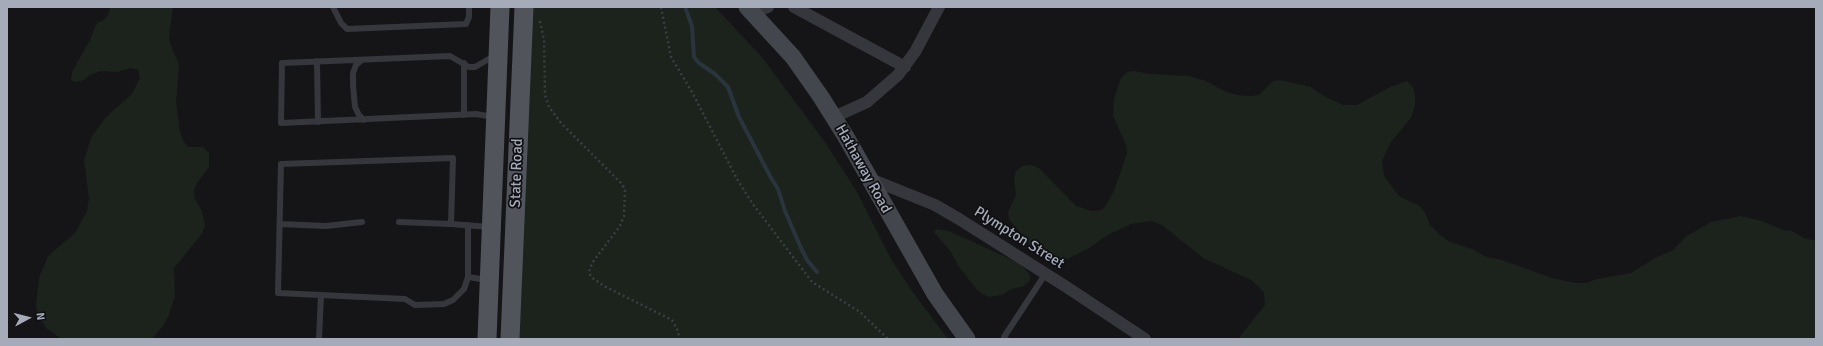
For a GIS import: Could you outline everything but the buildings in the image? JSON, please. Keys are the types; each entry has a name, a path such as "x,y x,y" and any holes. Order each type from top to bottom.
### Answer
{"main road":[{"name":"State Road","path":"488,339 500,7"},
{"name":"Hathaway Road","path":"756,9 793,57 834,117 935,294 967,339"},
{"name":"State Road","path":"510,339 532,11"}],"street":[{"path":"794,7 905,67"},
{"path":"834,117 851,111 867,102 890,83 905,67 939,7"},
{"name":"Plympton Street","path":"868,178 934,205 1046,273 1146,339"}],"lane":[{"path":"333,7 341,22 347,29 466,24 469,17 469,7"},
{"path":"496,117 476,114 281,123 282,63 450,56 469,67 479,67 499,53"},
{"path":"362,60 356,65 353,73 353,85 355,108 358,115 364,120"},
{"path":"317,61 318,122"},
{"path":"464,63 464,115"},
{"path":"451,224 452,158 282,164 278,294 405,299 415,305 444,304 453,300 464,289 468,277 468,225"},
{"path":"280,224 326,226 362,222"},
{"path":"399,222 468,225 491,228"},
{"path":"1006,339 1004,337 1046,273"},
{"path":"468,277 489,280"},
{"path":"318,339 321,295"}],"path":[{"path":"661,7 670,57 692,92 737,179 752,203 812,282 860,312 888,339"},
{"path":"532,11 540,22 544,40 546,102 561,123 605,165 625,189 624,216 620,226 592,263 589,272 591,277 604,286 672,320 680,339"}],"shaded area":[{"path":"110,7 173,7 169,37 171,46 179,64 176,102 180,132 188,147 203,147 209,153 209,167 197,183 194,191 195,199 202,211 205,226 201,235 174,268 175,296 169,315 163,326 152,339 62,339 47,329 38,316 36,306 39,278 48,256 75,233 87,211 89,199 84,160 92,136 107,116 132,94 140,78 138,70 132,68 117,72 101,71 90,75 82,81 75,82 71,80 72,72 90,40 95,27 98,22 103,21 109,13"},
{"path":"532,7 715,7 762,57 827,145 857,192 891,259 912,291 948,339 519,339"},
{"path":"1135,71 1150,74 1189,76 1206,81 1224,91 1237,95 1250,96 1259,95 1273,81 1280,80 1311,87 1322,95 1343,105 1357,105 1390,87 1407,81 1413,87 1415,106 1411,118 1391,142 1382,161 1384,176 1399,196 1420,206 1430,225 1450,242 1472,249 1487,257 1502,260 1552,278 1575,283 1586,283 1597,279 1631,273 1655,258 1673,250 1687,236 1711,222 1741,216 1762,221 1786,231 1790,230 1804,238 1816,241 1816,339 1238,339 1265,305 1264,292 1251,280 1203,258 1162,225 1152,221 1131,224 1108,235 1089,248 1068,259 1052,261 1041,255 1029,244 1009,219 1008,212 1016,195 1014,178 1016,171 1022,166 1031,165 1039,168 1076,206 1092,211 1101,210 1105,207 1114,191 1127,153 1126,145 1113,116 1114,99 1121,78 1127,72"},
{"path":"936,229 949,231 1021,264 1030,275 1030,280 1024,286 1012,289 1002,295 988,297 978,291 959,267 951,252 934,232"}],"waterway":[{"path":"685,7 692,26 694,57 728,87 739,117 778,189 785,211 801,248 807,260 817,272"}]}
